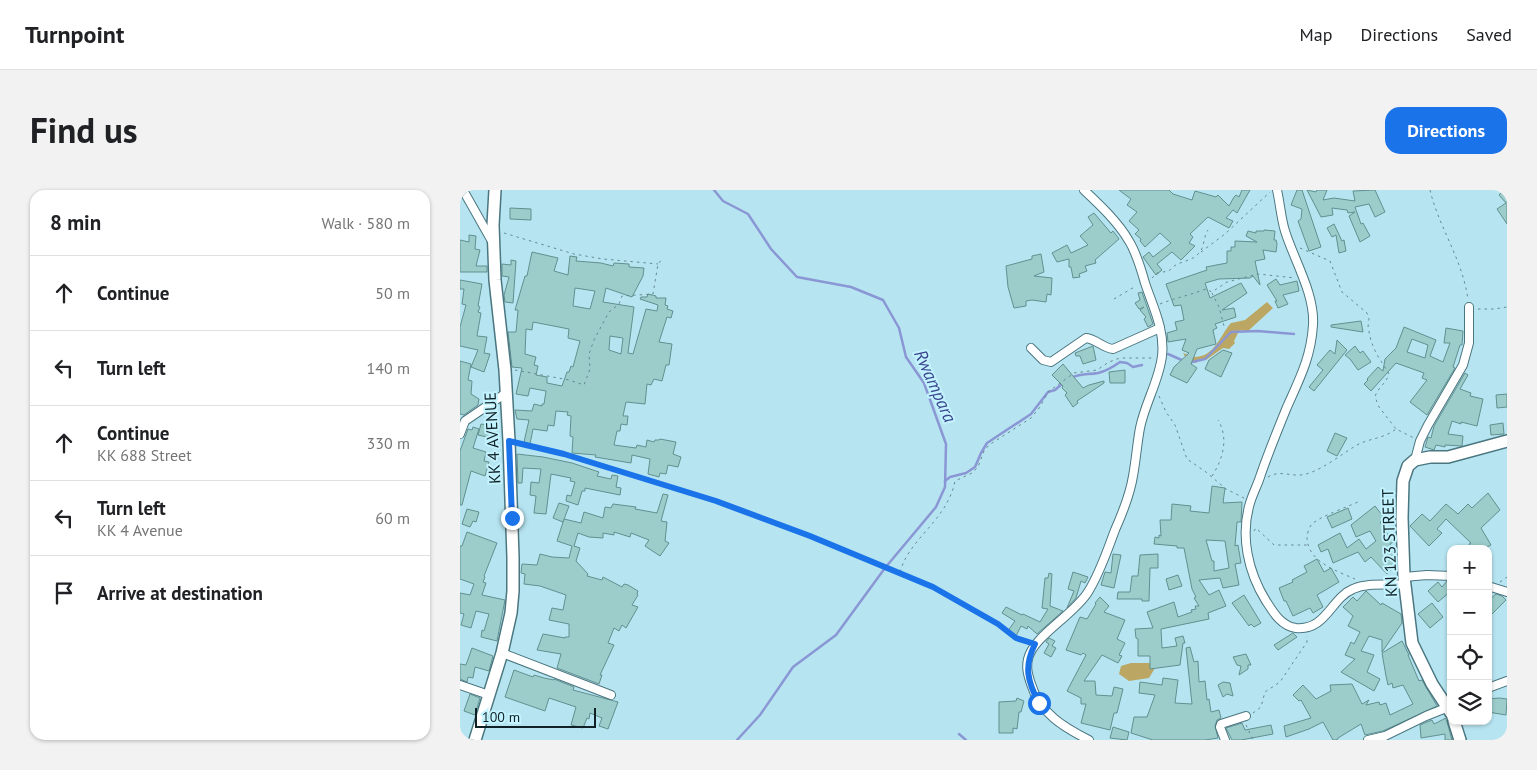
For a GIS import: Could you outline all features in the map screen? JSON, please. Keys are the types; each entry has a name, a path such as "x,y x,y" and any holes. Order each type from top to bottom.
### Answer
{"main road":[{"name":"KK 4 AVENUE","path":"475,740 502,653 511,613 513,591 505,370 495,280 493,225 495,190"},
{"path":"1415,460 1430,456 1448,457 1507,441"},
{"name":"KN 123 STREET","path":"1415,460 1408,466 1403,482 1402,518 1408,621 1412,643 1432,684 1447,705"},
{"path":"1455,725 1460,740"}],"street":[{"path":"463,190 494,245"},
{"path":"1084,190 1129,240 1155,306 1163,342 1160,368 1140,428 1133,478 1124,510 1098,573 1087,594 1073,612 1035,644 1028,657 1027,671 1036,698 1047,713 1061,726 1089,740"},
{"path":"1277,190 1285,230 1312,308 1314,321 1312,345 1306,368 1271,444 1251,502 1246,543 1253,576 1277,618 1291,627 1306,628 1323,619 1352,590 1427,575 1447,576"},
{"path":"1415,460 1420,441 1463,365 1469,343 1469,307"},
{"path":"1031,348 1043,360 1051,362 1086,338 1095,340 1106,348 1113,348 1160,328"},
{"path":"460,434 465,422 506,393"},
{"path":"1492,587 1507,592"},
{"path":"502,653 611,695"},
{"path":"1492,687 1507,681"},
{"path":"460,685 490,695"},
{"path":"1368,740 1385,736 1426,716 1447,710"},
{"path":"1225,740 1220,727 1222,724 1244,717"}],"path":[{"path":"1114,299 1137,286 1146,285 1157,273 1169,271 1172,267 1199,253 1225,234 1272,190"},
{"path":"1430,190 1433,205 1459,262 1467,290 1469,307 1494,309 1507,307"},
{"path":"493,225 506,234 574,254 603,260 658,264"},
{"path":"1199,253 1208,230"},
{"path":"1289,240 1304,250 1330,261 1342,292 1366,313 1369,319 1368,327 1371,340 1376,353 1389,374 1386,382 1375,397 1379,407 1396,429 1420,441"},
{"path":"505,370 518,369 570,380 584,385 590,369 590,354 594,340 609,312 619,304 622,296 653,294 658,264 663,258"},
{"path":"1212,292 1227,282 1258,274 1302,278"},
{"path":"1155,306 1181,295 1206,289 1212,292 1219,307 1224,326"},
{"path":"900,573 904,558 938,518 948,501 955,481 978,467 984,451 989,445 1031,418 1040,408 1048,392 1053,387 1074,373 1096,370 1120,358 1152,358 1157,352 1162,355"},
{"path":"1151,391 1176,425 1187,459 1212,476 1226,489 1251,502"},
{"path":"1212,476 1222,458 1224,448 1222,428 1218,420"},
{"path":"1256,487 1273,474 1280,473 1296,476 1313,472 1356,445 1366,440 1382,437 1396,429"},
{"path":"509,441 572,457 716,501 883,565 888,569 933,587 998,624 1016,638 1035,644"},
{"path":"1358,502 1312,524 1307,534 1307,545 1328,568 1358,580 1366,586"},
{"path":"1246,543 1256,528 1274,545 1307,545"},
{"path":"1253,740 1244,717 1262,707 1265,692 1280,682 1308,642 1306,628"}],"shaded area":[{"path":"1267,302 1273,308 1247,332 1239,331 1234,341 1235,343 1229,349 1223,348 1206,360 1199,359 1196,363 1184,355 1183,353 1194,357 1207,353 1231,323 1245,320"},
{"path":"1131,663 1150,663 1155,668 1149,678 1129,681 1119,674 1121,666"}],"building":[{"path":"1119,190 1169,190 1173,194 1192,200 1195,191 1216,197 1218,195 1229,206 1236,195 1239,197 1242,190 1250,190 1237,213 1233,210 1226,218 1233,221 1229,228 1208,217 1190,234 1193,237 1189,243 1195,246 1181,260 1172,252 1157,264 1162,270 1156,275 1143,257 1149,252 1153,257 1171,243 1160,233 1145,247 1140,241 1141,239 1135,234 1139,230 1129,221 1137,212 1127,205 1131,199"},
{"path":"1297,190 1302,190 1321,247 1309,251 1298,221 1301,219 1302,209 1291,205"},
{"path":"1307,190 1316,192 1317,190 1327,190 1323,200 1334,198 1355,201 1353,191 1375,190 1385,212 1375,217 1369,204 1355,207 1361,224 1363,223 1370,236 1360,242 1349,216 1355,212 1348,213 1347,210 1332,208 1333,215 1321,217"},
{"path":"1504,190 1507,190 1507,224 1497,209 1506,203 1499,195"},
{"path":"510,208 531,209 531,220 510,219"},
{"path":"1094,213 1111,233 1113,231 1119,239 1095,260 1096,263 1085,266 1087,271 1079,274 1080,277 1073,278 1071,267 1069,267 1069,259 1057,262 1052,253 1067,245 1071,253 1088,245 1080,236 1093,225 1088,217"},
{"path":"1334,224 1342,241 1344,240 1346,251 1339,253 1336,235 1332,237 1327,228"},
{"path":"1248,231 1256,233 1256,231 1275,231 1274,240 1276,240 1277,244 1276,252 1263,250 1265,259 1255,261 1260,285 1253,276 1250,278 1219,279 1205,283 1210,298 1241,283 1247,293 1222,310 1234,308 1236,317 1215,324 1217,328 1213,330 1216,344 1197,349 1191,364 1197,368 1187,383 1170,375 1174,367 1189,353 1182,350 1186,339 1168,342 1167,333 1177,330 1175,322 1184,320 1181,305 1174,306 1166,284 1207,270 1206,267 1227,263 1227,251 1231,251 1231,247 1235,247 1235,241 1257,242 1246,236"},
{"path":"469,235 476,236 475,249 480,250 476,266 487,266 487,272 460,272 460,240 469,242"},
{"path":"532,252 558,258 554,271 568,275 570,256 577,257 576,261 613,266 614,263 629,264 629,267 644,268 643,276 632,297 606,288 603,302 634,307 628,353 633,354 646,309 657,311 658,305 640,299 641,297 647,297 648,294 656,296 656,298 666,298 665,305 668,306 667,309 673,311 671,318 667,317 659,342 672,344 669,365 666,365 662,381 654,379 651,385 647,384 645,404 626,402 623,416 628,416 627,425 621,424 620,431 617,431 614,445 636,448 637,445 646,447 647,440 654,442 660,439 676,442 673,454 681,457 678,467 668,465 666,474 660,473 659,477 648,474 650,459 632,455 631,463 595,457 596,455 572,453 573,437 570,436 571,416 567,415 568,412 556,411 554,426 548,425 547,431 533,429 530,444 524,442 529,420 517,419 515,410 532,411 534,404 542,406 546,391 530,388 528,396 516,394 522,368 512,367 508,332 516,332 518,310 515,310 525,276 527,276","holes":["575,288 595,291 590,309 573,306","533,322 569,329 568,338 580,341 573,367 571,366 569,372 567,372 562,386 547,383 547,377 536,375 538,366 534,365 536,357 525,354 526,329 532,330","610,336 623,338 621,354 609,350"]},
{"path":"1041,254 1044,272 1034,276 1052,278 1051,295 1047,294 1046,302 1026,301 1026,306 1014,308 1008,287 1006,266 1032,259 1032,256"},
{"path":"511,260 516,261 513,303 505,302 504,295 509,277 502,276 502,264 511,265"},
{"path":"1276,279 1280,285 1297,281 1299,291 1283,295 1288,304 1278,308 1275,301 1277,301 1267,285"},
{"path":"460,280 482,284 478,306 480,307 478,312 481,313 477,336 487,337 484,353 490,354 484,372 471,367 478,350 460,346 460,327 466,305 462,304 464,289 460,289"},
{"path":"1142,292 1153,324 1148,327 1144,319 1146,317 1140,310 1144,307 1139,309 1135,303 1140,300 1138,293"},
{"path":"1361,321 1363,332 1331,327 1331,325"},
{"path":"1404,327 1436,340 1430,356 1443,362 1450,343 1444,343 1446,328 1463,331 1462,345 1460,345 1453,367 1455,368 1427,415 1410,402 1427,380 1422,378 1424,373 1396,363 1371,391 1364,384 1378,367 1383,371 1385,359 1396,348","holes":["1412,339 1428,345 1425,358 1407,352"]},
{"path":"1337,340 1347,350 1314,391 1309,387 1323,370 1317,365 1330,350 1335,354"},
{"path":"1093,346 1096,360 1083,364 1080,356 1076,356 1075,353"},
{"path":"1355,346 1360,353 1363,351 1371,362 1358,370 1345,355"},
{"path":"1223,350 1232,353 1221,377 1205,369 1209,360"},
{"path":"460,361 471,364 468,380 472,381 471,394 479,399 478,405 464,415 460,414"},
{"path":"1063,364 1083,388 1104,381 1104,383 1077,401 1078,403 1073,407 1065,395 1067,393 1062,388 1063,386 1052,375"},
{"path":"1125,370 1125,383 1110,383 1109,372"},
{"path":"1465,373 1468,375 1460,389 1471,393 1470,396 1483,399 1477,426 1452,421 1448,434 1463,436 1462,446 1445,445 1445,447 1436,445 1434,450 1425,447 1428,437 1431,438 1434,426"},
{"path":"1507,394 1507,407 1497,408 1496,395"},
{"path":"1503,423 1504,434 1491,435 1490,425"},
{"path":"481,424 494,426 491,438 478,435"},
{"path":"473,427 479,429 473,448 486,452 484,461 489,462 485,476 471,471 462,505 460,505 460,451 468,429 472,430"},
{"path":"1335,433 1347,438 1337,456 1327,451"},
{"path":"517,454 572,463 599,472 597,476 611,479 612,475 618,476 616,487 621,488 620,495 585,488 585,491 582,491 578,505 566,501 567,495 571,496 575,482 570,481 571,478 551,474 546,514 534,513 536,496 530,495 531,482 539,483 541,469 523,468 522,483 518,483"},
{"path":"1212,486 1225,488 1223,503 1242,502 1241,522 1237,522 1235,546 1238,545 1241,563 1235,564 1239,585 1223,588 1220,578 1199,580 1209,595 1219,590 1226,606 1208,613 1209,619 1161,629 1162,648 1177,646 1175,638 1183,636 1185,643 1183,643 1180,665 1150,669 1150,656 1138,656 1138,639 1136,638 1135,629 1153,628 1147,612 1174,602 1178,617 1192,612 1191,610 1196,609 1195,606 1199,606 1194,598 1196,597 1192,589 1184,548 1154,544 1155,537 1159,538 1159,535 1161,536 1160,520 1171,520 1172,504 1191,506 1190,511 1209,513","holes":["1206,540 1225,541 1229,568 1214,571 1214,561 1212,561"]},
{"path":"1488,493 1500,510 1481,528 1491,545 1469,545 1471,543 1446,519 1437,529 1442,533 1429,546 1410,526 1422,514 1430,521 1446,504 1458,514 1468,504 1472,508"},
{"path":"663,494 668,495 661,521 667,522 665,541 669,543 660,556 645,546 649,540 631,533 630,537 614,532 614,535 603,533 603,538 589,537 578,533 574,546 580,548 576,561 588,574 587,576 602,580 603,577 622,587 624,584 628,585 638,591 638,595 632,605 638,607 626,628 622,625 619,631 614,628 608,643 614,645 600,675 602,675 599,684 557,668 561,654 537,650 543,634 569,637 569,624 549,620 552,608 563,610 566,595 540,586 524,584 525,574 521,573 522,564 537,565 540,554 569,558 572,546 557,541 564,519 581,523 584,512 603,518 605,507 611,508 613,504 636,507 635,509 657,513"},
{"path":"559,503 569,506 563,522 553,518"},
{"path":"1375,506 1385,519 1380,522 1388,535 1390,533 1395,541 1390,544 1396,553 1389,558 1396,565 1387,574 1371,557 1365,562 1358,552 1333,563 1328,549 1321,552 1318,545 1340,533 1347,548 1359,539 1366,549 1376,541 1370,531 1356,537 1351,525"},
{"path":"1348,508 1352,519 1332,528 1327,517"},
{"path":"467,509 479,512 476,522 473,521 470,527 462,524"},
{"path":"467,532 497,543 484,576 483,582 486,583 482,595 505,600 497,641 481,637 489,614 476,611 471,628 461,625 464,614 460,613 460,593 470,595 474,584 460,579 460,546 462,546"},
{"path":"1113,554 1121,555 1114,588 1101,585 1105,572 1111,573"},
{"path":"1158,554 1158,568 1150,568 1149,601 1142,601 1142,599 1117,599 1118,592 1130,592 1132,576 1138,576 1140,555"},
{"path":"1317,559 1324,572 1331,568 1339,582 1317,595 1323,607 1313,613 1310,608 1293,616 1279,588 1293,582 1292,580 1307,572 1304,566"},
{"path":"1073,572 1088,577 1085,583 1081,581 1076,598 1067,608 1074,591 1068,589"},
{"path":"1049,573 1052,574 1050,606 1063,611 1037,634 1028,626 1027,629 1021,626 1016,636 1007,632 1015,621 1002,613 1006,607 1040,622 1048,609 1042,608 1045,578 1048,578"},
{"path":"1178,575 1182,586 1169,590 1166,579"},
{"path":"1447,581 1447,594 1438,602 1428,591 1438,582 1442,587"},
{"path":"1366,591 1381,605 1382,603 1401,614 1402,623 1382,652 1382,640 1369,636 1361,651 1374,655 1367,672 1380,679 1374,691 1341,672 1355,659 1345,655 1351,642 1354,644 1360,632 1348,626 1353,616 1343,607 1353,597 1357,601"},
{"path":"1496,594 1506,600 1492,614 1492,598"},
{"path":"1244,595 1261,623 1254,627 1251,624 1249,626 1232,603"},
{"path":"1100,597 1109,606 1104,612 1125,620 1117,639 1125,643 1119,655 1122,656 1118,663 1102,655 1084,681 1095,681 1096,695 1112,696 1114,687 1123,689 1117,713 1114,713 1110,730 1081,723 1086,704 1081,704 1081,698 1067,691 1086,655 1066,650 1080,617 1087,619"},
{"path":"1432,603 1443,617 1430,628 1418,614"},
{"path":"1293,633 1297,637 1278,650 1274,645"},
{"path":"1049,638 1055,641 1052,646 1056,648 1051,657 1044,653 1049,644 1046,642"},
{"path":"1402,641 1419,681 1422,680 1437,706 1383,731 1365,735 1361,724 1337,740 1333,740 1323,722 1286,737 1284,726 1311,718 1301,700 1299,701 1293,695 1303,685 1316,699 1331,691 1330,685 1352,684 1362,704 1369,700 1366,705 1379,702 1380,705 1386,703 1390,715 1413,704 1403,685 1393,688 1392,683 1388,685 1386,676 1382,653"},
{"path":"1190,647 1194,662 1198,661 1199,682 1205,681 1207,700 1209,699 1211,712 1219,710 1221,718 1217,720 1215,726 1218,738 1205,740 1153,740 1131,733 1134,717 1147,717 1155,695 1139,693 1140,682 1162,685 1163,678 1178,680 1175,703 1192,704 1186,648"},
{"path":"472,648 493,656 489,671 475,667 473,678 468,677 467,682 460,679 460,664 466,665"},
{"path":"1246,654 1251,665 1248,665 1248,669 1239,675 1241,666 1237,665 1233,657"},
{"path":"514,670 533,677 534,675 554,679 574,687 573,690 618,702 608,729 599,726 602,718 590,713 589,719 587,718 583,728 571,725 576,707 549,698 545,711 505,697"},
{"path":"1223,682 1230,683 1233,696 1227,694 1223,697 1218,685"},
{"path":"470,694 480,698 475,715 464,711"},
{"path":"1017,698 1024,701 1021,712 1019,712 1017,729 1013,728 1013,733 999,733 999,702 1016,701"},
{"path":"1492,699 1507,699 1506,715 1492,713"},
{"path":"1446,718 1452,740 1445,740 1445,734 1421,738 1420,725 1432,720 1434,724"},
{"path":"1242,723 1245,730 1271,725 1273,734 1232,740 1226,728"},
{"path":"1113,727 1129,732 1127,740 1110,738"}],"waterway":[{"name":"Rwampara","path":"714,190 723,201 748,214 771,249 797,277 851,287 883,300 899,328 906,357 924,383 946,444 945,487 936,507 885,568 836,635 793,667 760,715 737,740"},
{"path":"1188,363 1205,359 1231,332 1258,331 1294,334"},
{"path":"1168,354 1184,361"},
{"path":"1071,378 1101,372 1110,369 1120,362 1127,363 1133,367 1142,365"},
{"path":"945,481 950,477 966,473 975,467 987,443 1031,414 1048,392 1055,390 1064,382"},
{"path":"959,734 966,740"}],"route":[{"path":"512,518 509,441 564,454 716,501 810,536 933,587 998,624 1016,638 1035,644 1028,657 1027,671 1034,694 1039,703"}]}
